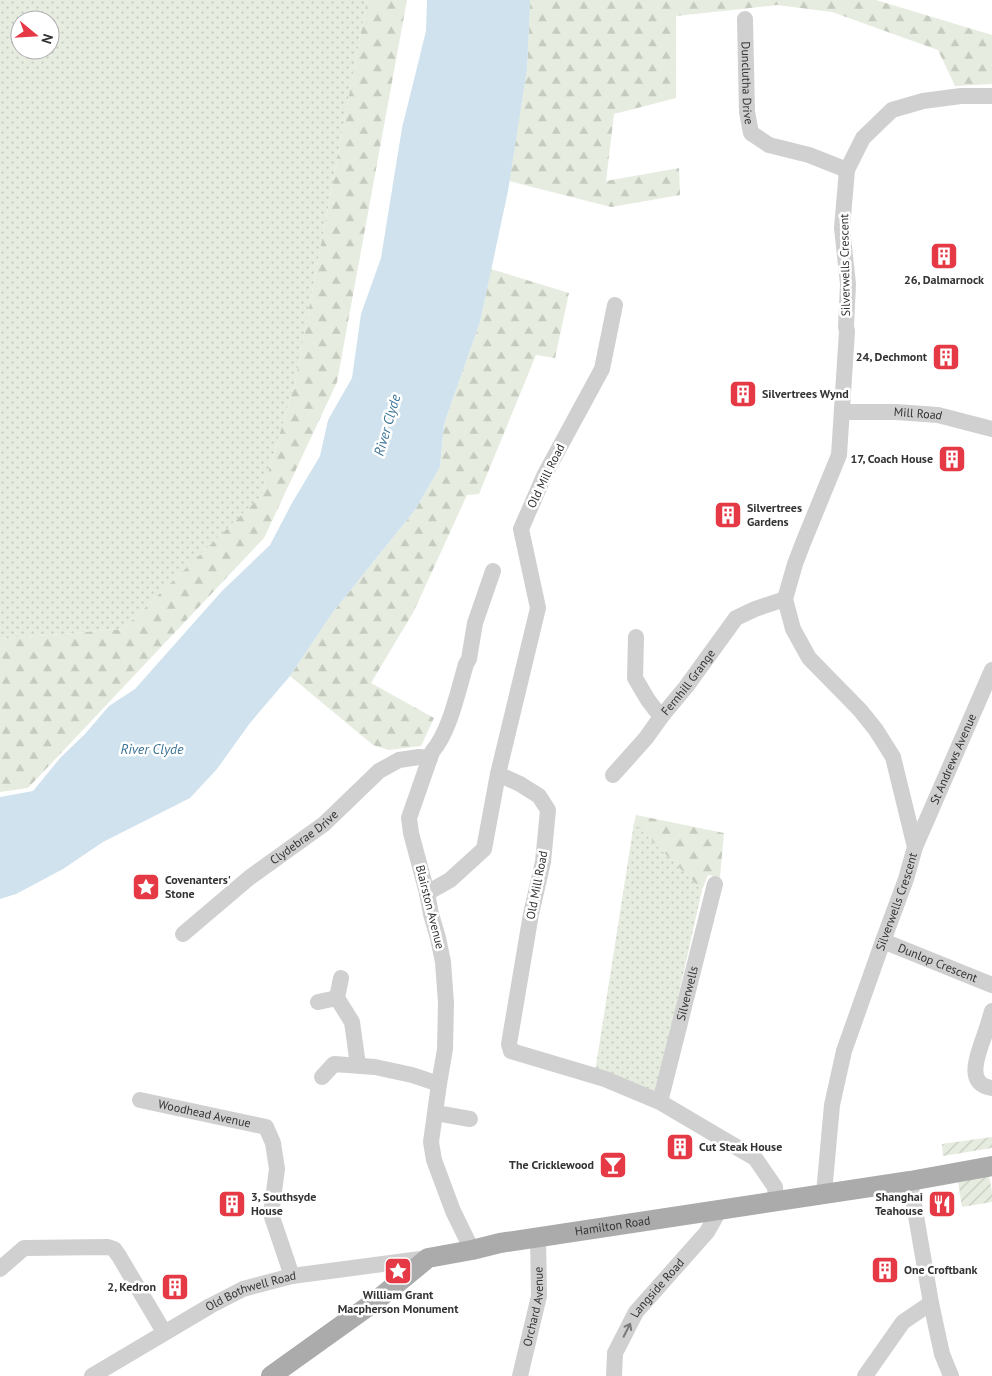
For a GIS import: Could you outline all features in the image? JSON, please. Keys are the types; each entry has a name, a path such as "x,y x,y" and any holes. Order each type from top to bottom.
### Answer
{"main road":[{"name":"Hamilton Road","path":"271,1376 377,1300 428,1258 472,1250 500,1242 910,1181 992,1166"}],"street":[{"name":"Dunclutha Drive","path":"744,19 747,112 751,134 769,145 809,155 847,170"},
{"name":"Silverwells Crescent","path":"824,1193 832,1106 844,1051 906,879 915,847 893,757 876,730 860,710 809,658 793,629 784,599 795,564 839,456 847,331 848,284 842,228 847,170 863,138 892,110 923,101 961,96 992,96"},
{"name":"Old Mill Road","path":"615,305 602,369 545,474 521,529 538,608 498,774 520,784 539,796 548,810 543,862 531,914 509,1044 511,1052 605,1079 660,1102 755,1158 775,1188 776,1200"},
{"name":"Mill Road","path":"843,412 896,412 938,415 992,429"},
{"name":"Blairston Avenue","path":"472,1250 453,1211 434,1160 431,1142 445,1049 446,1002 443,962 411,833 409,818 432,752 438,746 454,708 466,664 469,660 475,623 493,571"},
{"name":"Fernhill Grange","path":"636,637 635,678 661,717 736,618 784,599"},
{"name":"St Andrews Avenue","path":"915,847 990,678"},
{"path":"613,775 646,738 661,717"},
{"name":"Clydebrae Drive","path":"183,934 249,878 324,824 379,771 399,760 418,757 430,758"},
{"path":"427,892 450,880 484,849 498,774"},
{"name":"Silverwells","path":"660,1102 715,884"},
{"name":"Dunlop Crescent","path":"883,941 992,985"},
{"path":"341,978 336,998 352,1022 358,1066"},
{"path":"318,1002 336,998"},
{"path":"992,1011 976,1062 975,1072 978,1080 985,1087 992,1088"},
{"path":"322,1077 334,1064 376,1066 439,1084"},
{"name":"Woodhead Avenue","path":"140,1100 266,1127 273,1143 277,1169 271,1214 292,1276"},
{"path":"436,1113 470,1118"},
{"path":"910,1181 931,1303 942,1354 951,1376"},
{"name":"Langside Road","path":"614,1376 615,1353 636,1312 707,1232 720,1209"},
{"name":"Orchard Avenue","path":"520,1376 539,1296 538,1236"},
{"path":"0,1269 24,1248 108,1247 114,1249 164,1332"},
{"name":"Old Bothwell Road","path":"92,1376 219,1300 243,1289 292,1276 428,1258"},
{"path":"865,1376 903,1322 931,1303"}],"green space":[{"path":"0,0 367,0 295,383 261,496 123,629 0,639"},
{"path":"367,0 407,0 337,382 264,538 28,788 0,792 0,639 123,629 261,496 295,383"},
{"path":"530,0 876,0 992,35 992,84 955,86 938,50 832,12 777,5 676,16 676,98 614,114 606,181 679,168 680,195 611,207 509,181 527,69"},
{"path":"491,269 569,293 555,358 536,355 479,494 467,495 414,611 371,683 434,718 421,746 389,750 373,745 290,676 333,612 415,510 440,467 444,424 480,322"},
{"path":"636,815 724,833 720,877 708,875 702,890 634,823"},
{"path":"634,823 702,890 656,1096 595,1072"},
{"path":"992,1137 992,1148 943,1156 942,1144"},
{"path":"989,1176 992,1202 962,1207 958,1181"}],"water":[{"name":"River Clyde","path":"427,0 530,0 527,69 508,191 480,322 444,424 440,467 415,510 333,612 290,676 250,723 217,769 190,798 103,842 63,869 16,894 0,899 0,797 33,791 61,757 85,734 109,706 135,689 222,591 270,545 320,456 328,420 352,378 361,314 381,258 402,128 426,31"}],"place":[{"name":"26, Dalmarnock","path":"944,256"},
{"name":"24, Dechmont","path":"946,357"},
{"name":"Silvertrees Wynd","path":"743,394"},
{"name":"17, Coach House","path":"952,459"},
{"name":"Silvertrees Gardens","path":"728,515"},
{"name":"Covenanters' Stone","path":"146,887"},
{"name":"Cut Steak House","path":"680,1147"},
{"name":"The Cricklewood","path":"613,1165"},
{"name":"3, Southsyde House","path":"232,1204"},
{"name":"Shanghai Teahouse","path":"942,1204"},
{"name":"One Croftbank","path":"885,1270"},
{"name":"William Grant Macpherson Monument","path":"398,1271"},
{"name":"2, Kedron","path":"175,1287"}]}
